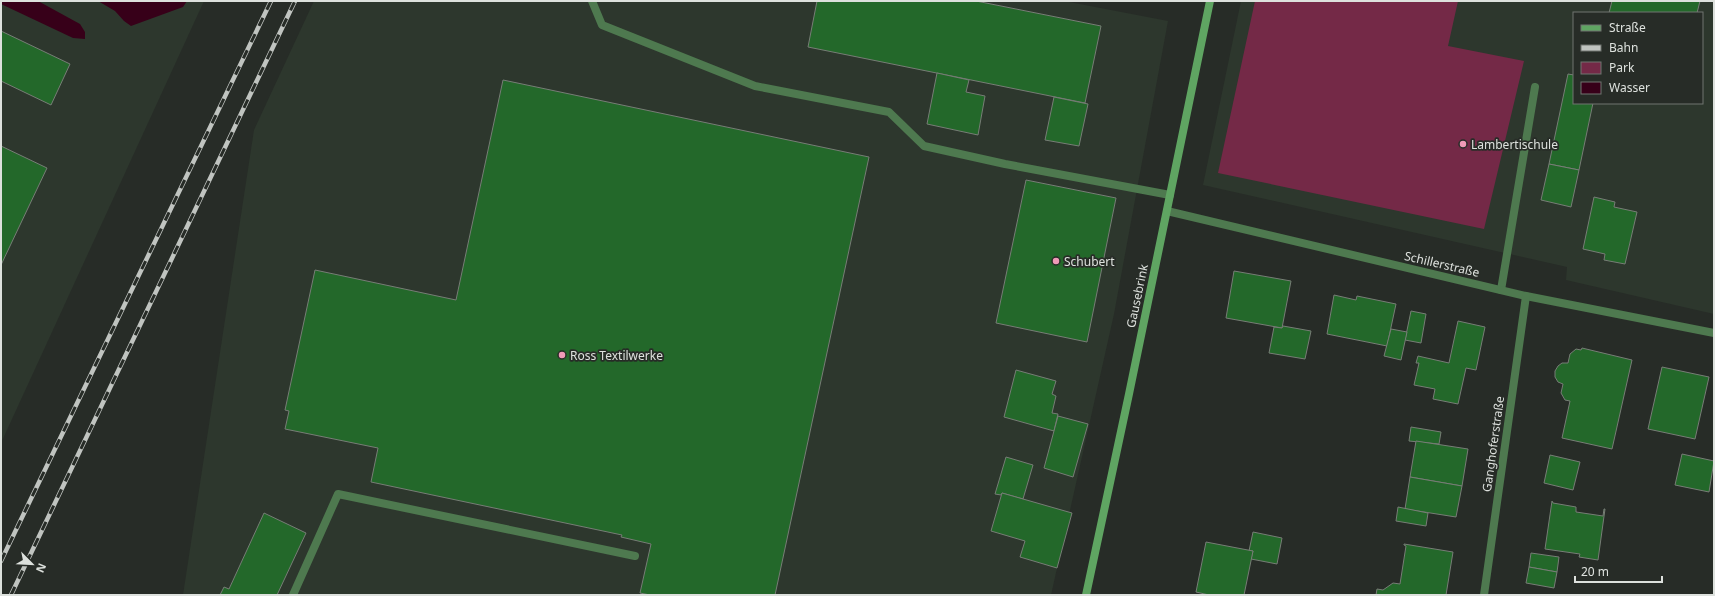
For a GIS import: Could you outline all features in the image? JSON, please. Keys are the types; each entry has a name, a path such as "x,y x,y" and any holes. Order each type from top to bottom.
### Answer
{"main road":[{"name":"Gausebrink","path":"1086,595 1210,1"}],"street":[{"path":"592,1 602,25 755,86 889,112 924,146 1005,164 1170,195"},
{"path":"1501,290 1535,87"},
{"name":"Schillerstraße","path":"1167,211 1526,296 1714,332"},
{"name":"Ganghoferstraße","path":"1484,595 1526,296"},
{"path":"293,595 338,494 635,556"}],"shaded area":[{"path":"1,1 204,1 1,443"},
{"path":"314,1 1064,1 1168,21 1114,314 1051,595 183,595 254,130"},
{"name":"Lambertischule","path":"1241,1 1714,1 1714,314 1566,280 1567,267 1203,185"}],"green space":[{"path":"1255,1 1458,1 1448,46 1524,61 1484,229 1218,173"}],"water":[{"path":"1,1 38,1 80,24 85,32 85,39 73,38 1,4"},
{"path":"98,1 187,1 183,7 131,26 115,11"}],"building":[{"path":"817,1 976,1 1101,26 1085,103 808,47"},
{"path":"1612,1 1700,1 1697,12 1609,12"},
{"path":"1,31 70,64 51,105 1,81"},
{"path":"937,73 969,80 966,92 985,96 978,135 927,124"},
{"path":"1568,74 1573,75 1573,104 1593,104 1579,170 1549,164"},
{"name":"Ross Textilwerke","path":"503,80 869,157 775,595 650,595 640,593 651,544 621,537 622,535 371,482 378,448 285,429 289,411 285,410 315,270 456,300"},
{"path":"1054,97 1088,104 1079,146 1045,140"},
{"path":"1,146 47,168 1,265"},
{"path":"1549,164 1579,170 1571,207 1541,200"},
{"name":"Schubert","path":"1026,180 1116,198 1087,342 996,323"},
{"path":"1594,197 1615,202 1614,207 1637,212 1625,264 1604,260 1605,254 1583,249"},
{"path":"1234,271 1291,281 1282,328 1226,318"},
{"path":"1334,295 1356,300 1357,296 1396,304 1387,346 1327,334"},
{"path":"1411,311 1426,314 1421,343 1405,340"},
{"path":"1458,321 1485,327 1476,370 1466,368 1458,404 1433,399 1435,389 1414,385 1419,363 1416,363 1418,356 1449,363"},
{"path":"1283,326 1311,331 1305,359 1269,353 1274,327 1282,328"},
{"path":"1391,329 1407,332 1401,360 1384,356"},
{"path":"1582,348 1632,360 1612,449 1562,438 1570,401 1565,400 1561,393 1563,384 1558,382 1555,377 1555,371 1562,363 1568,363 1570,354 1576,349 1581,350"},
{"path":"1662,367 1709,377 1695,439 1648,429"},
{"path":"1016,370 1056,381 1052,394 1056,396 1052,413 1058,414 1054,431 1004,417"},
{"path":"1058,416 1088,424 1073,477 1044,468"},
{"path":"1411,427 1441,432 1439,444 1409,441"},
{"path":"1416,441 1468,449 1462,486 1410,477"},
{"path":"1682,454 1714,461 1709,492 1675,485"},
{"path":"1550,455 1580,462 1573,490 1544,483"},
{"path":"1006,457 1033,465 1023,499 1002,493 1001,495 995,494"},
{"path":"1410,477 1462,486 1456,517 1405,509"},
{"path":"1002,493 1072,513 1057,568 1020,557 1025,541 991,531"},
{"path":"1552,501 1553,503 1576,507 1576,512 1603,516 1605,509 1598,560 1579,557 1580,554 1545,549"},
{"path":"1398,507 1428,513 1426,526 1396,521"},
{"path":"264,513 306,533 277,595 220,595 224,587 229,589"},
{"path":"1253,532 1282,538 1277,564 1251,559 1253,551 1249,551"},
{"path":"1206,542 1253,551 1244,595 1209,595 1196,592"},
{"path":"1404,544 1453,552 1446,595 1376,595 1377,589 1383,590 1393,583 1400,584 1406,546"},
{"path":"1531,553 1559,557 1557,572 1529,567"},
{"path":"1529,567 1557,572 1554,588 1526,583"}],"railway":[{"path":"1,561 271,1"},
{"path":"11,595 295,1"}],"place":[{"name":"Lambertischule","path":"1463,144"},
{"name":"Schubert","path":"1056,261"},
{"name":"Ross Textilwerke","path":"562,355"}]}
